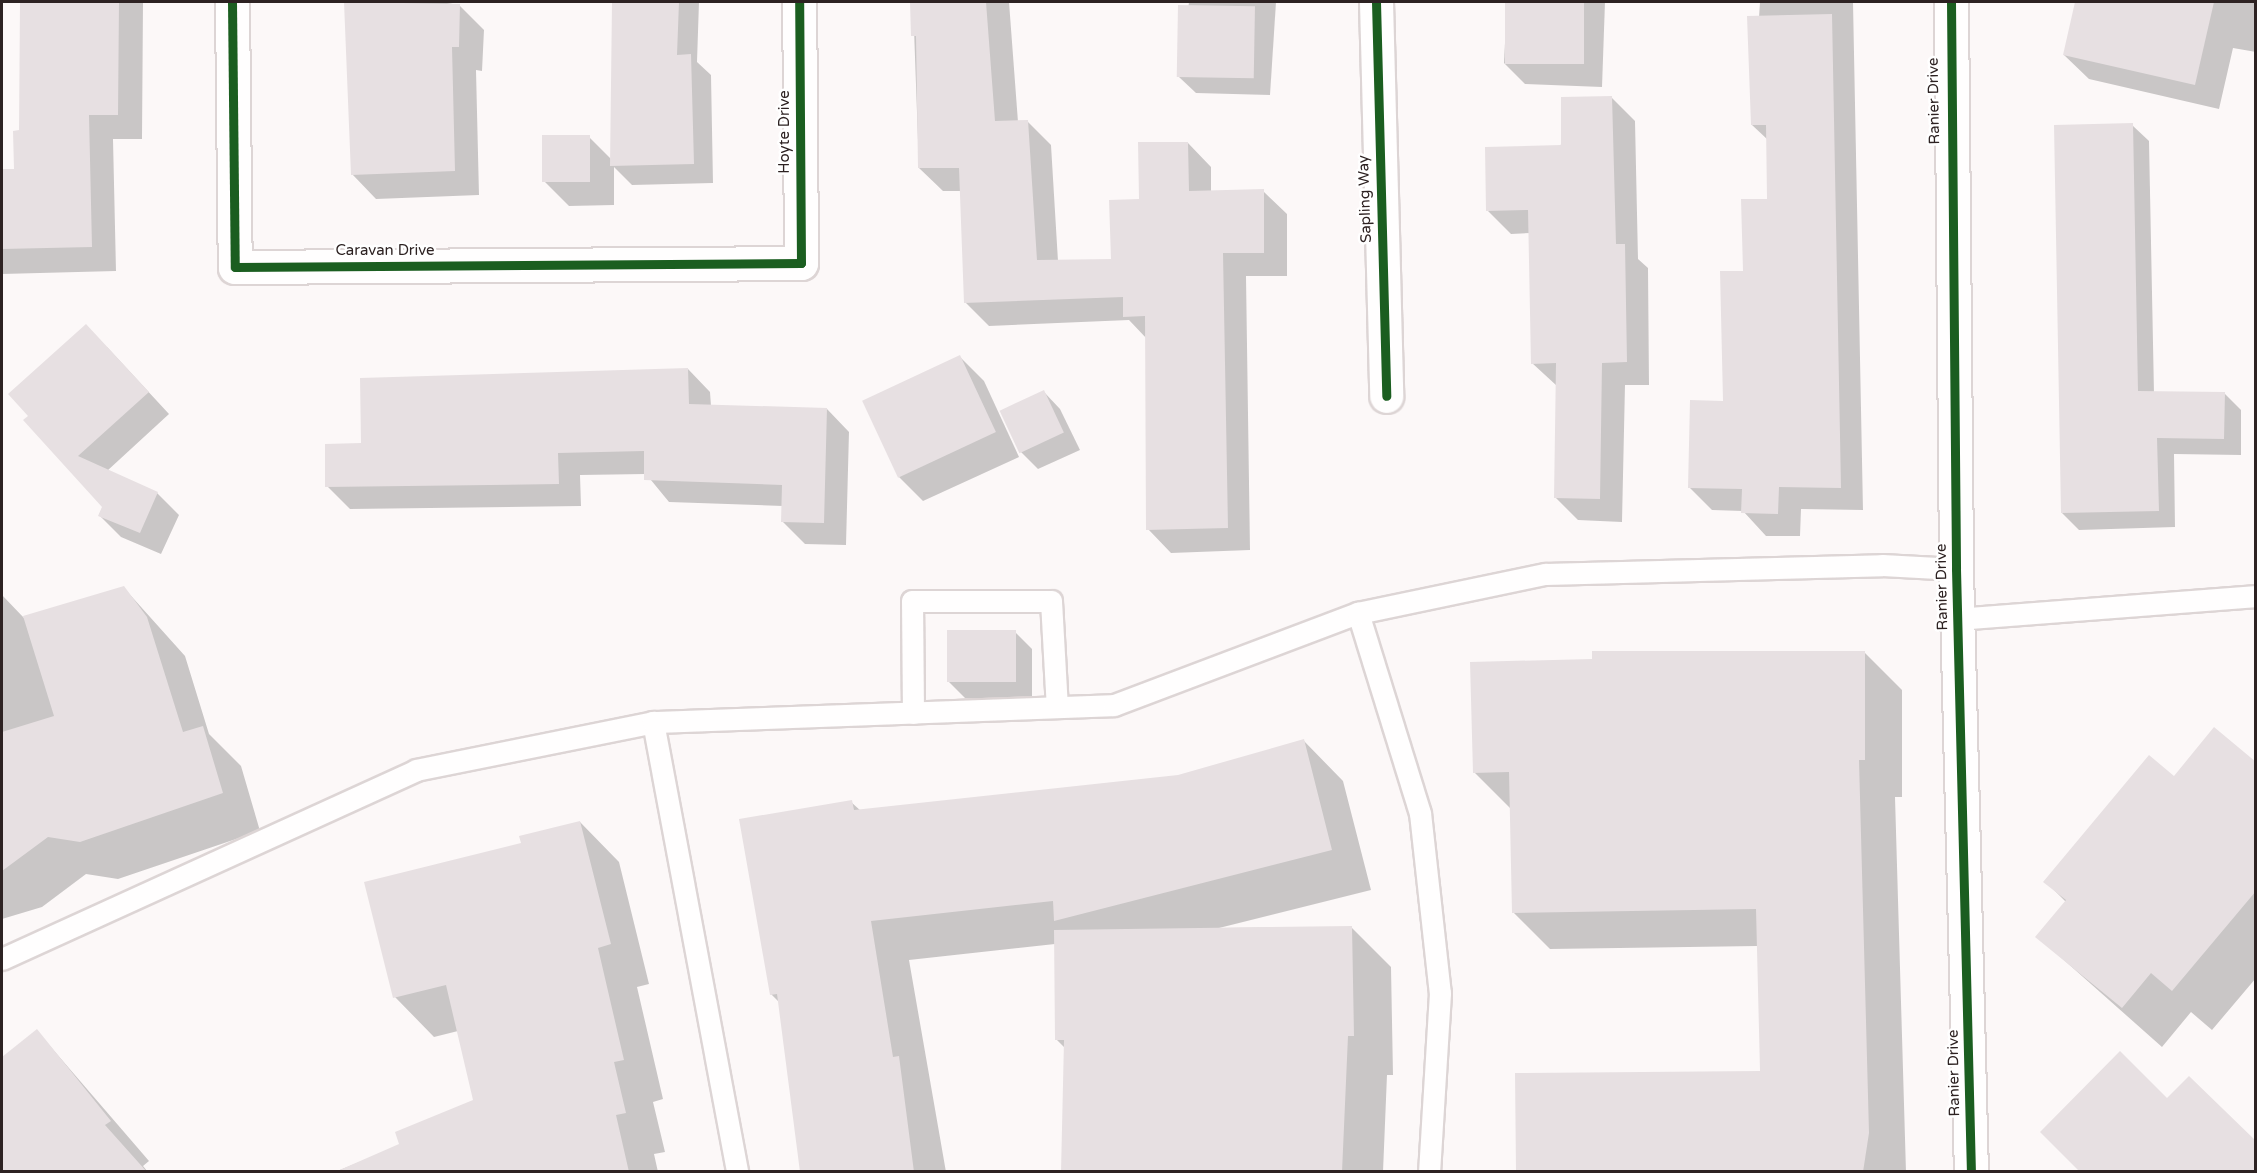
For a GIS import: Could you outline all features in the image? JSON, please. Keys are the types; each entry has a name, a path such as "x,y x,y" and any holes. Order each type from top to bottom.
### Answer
{"street":[{"name":"Caravan Drive","path":"232,2 235,267 801,263"},
{"name":"Hoyte Drive","path":"800,2 801,263"},
{"name":"Sapling Way","path":"1376,2 1386,396"},
{"name":"Ranier Drive","path":"1951,2 1956,569 1971,1172"}],"lane":[{"path":"2,959 416,770 653,722 1114,705 1358,613 1545,574 1882,565 1956,569"},
{"path":"1957,619 2256,596"},
{"path":"913,713 912,601 1051,601 1057,707"},
{"path":"1358,613 1420,813 1440,993 1429,1172"},
{"path":"653,722 737,1172"}],"building":[{"path":"20,2 119,2 118,115 89,115 92,247 2,249 2,169 14,169 13,131 19,130"},
{"path":"344,2 460,4 459,47 452,47 455,171 351,175"},
{"path":"612,2 679,2 677,55 691,54 694,164 610,166"},
{"path":"910,2 986,2 995,121 1028,120 1037,260 1111,259 1109,200 1139,199 1138,142 1188,142 1189,191 1264,189 1264,253 1223,253 1228,528 1146,530 1145,316 1123,317 1123,297 964,303 959,168 918,168 916,36 911,36"},
{"path":"1505,2 1584,2 1584,64 1505,64"},
{"path":"2075,2 2214,2 2195,85 2063,55"},
{"path":"1178,5 1255,6 1254,78 1177,77"},
{"path":"1832,14 1841,488 1779,487 1778,514 1741,513 1742,489 1688,488 1690,400 1723,401 1720,271 1743,271 1741,199 1767,199 1766,125 1751,125 1747,16"},
{"path":"1612,96 1616,244 1625,244 1627,362 1602,363 1600,499 1554,498 1556,363 1531,364 1528,210 1486,211 1485,147 1561,145 1561,97"},
{"path":"2133,123 2138,391 2225,392 2224,439 2157,438 2159,511 2061,513 2054,125"},
{"path":"542,135 590,135 590,182 542,182"},
{"path":"86,324 149,392 78,456 158,492 140,533 98,516 102,507 23,420 28,416 8,394"},
{"path":"960,355 996,432 898,478 862,401"},
{"path":"688,368 689,404 827,408 824,523 781,522 782,485 644,480 644,451 558,453 559,484 325,487 325,444 361,443 360,378"},
{"path":"1044,390 1064,433 1019,453 1000,411"},
{"path":"124,586 147,617 183,732 203,726 223,793 80,842 48,837 2,871 2,732 54,716 23,616"},
{"path":"947,630 1016,630 1016,682 947,682"},
{"path":"1592,651 1865,651 1865,760 1859,760 1869,1133 1863,1172 1516,1172 1515,1073 1760,1071 1756,909 1512,913 1509,772 1473,773 1470,662 1592,659"},
{"path":"2214,727 2256,762 2256,891 2172,991 2151,973 2122,1008 2035,937 2066,900 2043,882 2149,755 2174,776"},
{"path":"1304,739 1332,850 1054,921 1053,901 871,921 893,1057 899,1056 914,1172 800,1172 777,994 770,995 739,819 852,800 854,810 1178,775"},
{"path":"580,821 611,944 598,948 624,1060 614,1062 626,1113 616,1115 629,1172 335,1172 399,1144 395,1132 473,1100 446,985 393,998 364,882 521,843 519,836"},
{"path":"1352,926 1354,1036 1348,1036 1342,1172 1061,1172 1064,1040 1055,1040 1054,930"},
{"path":"37,1029 111,1121 105,1125 147,1172 2,1172 2,1057"},
{"path":"2120,1051 2167,1098 2189,1076 2256,1141 2256,1172 2080,1172 2040,1132"}],"cycle path":[{"path":"232,2 235,267 801,263 799,2"},
{"path":"1376,2 1386,396"},
{"path":"1951,2 1956,569 1971,1172"}]}
